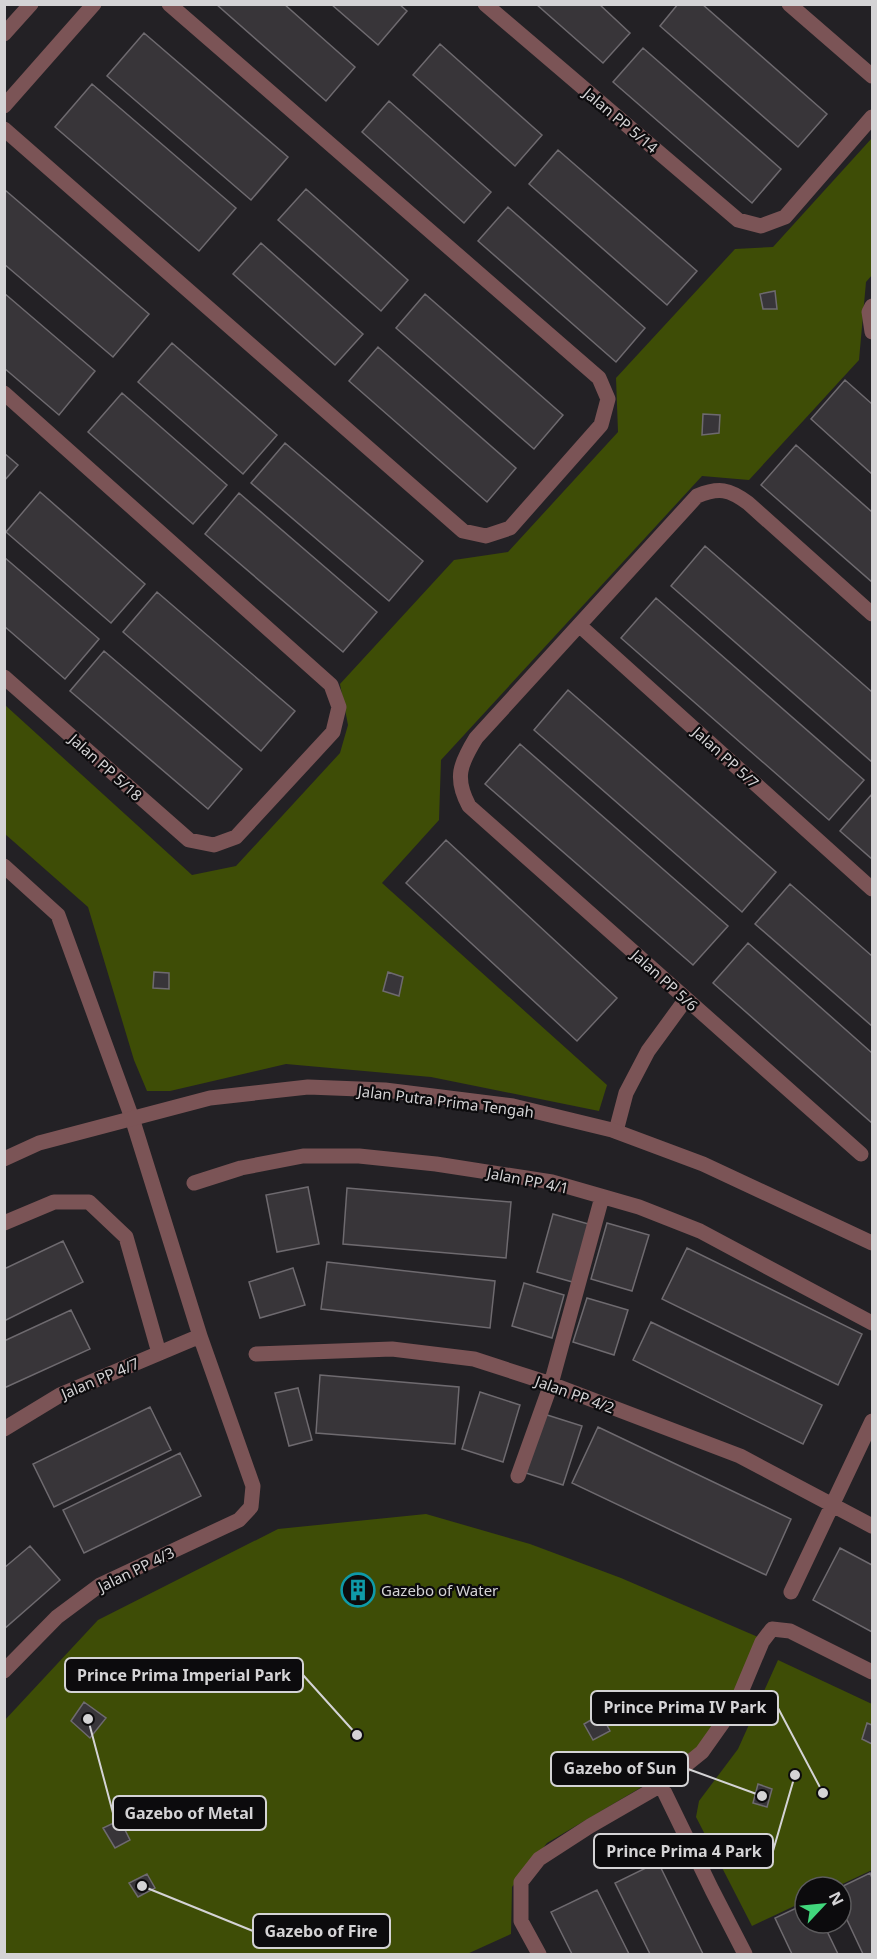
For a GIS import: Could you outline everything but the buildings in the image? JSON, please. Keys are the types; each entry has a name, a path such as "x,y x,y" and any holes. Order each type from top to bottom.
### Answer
{"street":[{"path":"4,34 31,4"},
{"path":"4,106 94,4"},
{"path":"4,129 463,531 486,536 510,528 601,425 609,399 599,378 169,4"},
{"name":"Jalan PP 5/14","path":"485,4 738,220 761,226 785,217 873,117"},
{"path":"789,4 873,76"},
{"path":"873,306 869,312 873,332"},
{"name":"Jalan PP 5/18","path":"4,393 331,686 339,707 333,732 236,837 214,845 189,840 4,677"},
{"path":"579,625 697,496 712,490 736,494 742,498 873,614"},
{"name":"Jalan PP 5/6","path":"579,625 476,738 465,756 460,773 460,789 469,806 861,1154"},
{"name":"Jalan PP 5/7","path":"579,625 873,889"},
{"path":"4,866 58,915 132,1118 201,1336"},
{"path":"616,1131 626,1093 648,1052 686,999"},
{"name":"Jalan Putra Prima Tengah","path":"4,1159 39,1143 210,1098 308,1087 385,1090 513,1106 616,1131 703,1164 873,1242"},
{"name":"Jalan PP 4/1","path":"194,1183 241,1168 303,1156 359,1156 436,1164 552,1182 639,1207 700,1231 873,1323"},
{"path":"518,1476 551,1384 602,1197"},
{"path":"4,1223 54,1202 89,1202 126,1237 159,1353"},
{"name":"Jalan PP 4/7","path":"4,1429 60,1395 201,1336"},
{"name":"Jalan PP 4/3","path":"4,1671 57,1617 100,1585 239,1520 252,1508 253,1486 201,1336"},
{"name":"Jalan PP 4/2","path":"256,1354 392,1349 474,1359 551,1384 740,1456 873,1526"},
{"path":"790,1592 873,1421"},
{"path":"539,1954 521,1921 521,1882 539,1859 661,1785 702,1752 736,1704 762,1642 772,1629 790,1631 873,1672"},
{"path":"661,1785 745,1954"}],"green space":[{"path":"872,138 872,275 866,282 859,360 749,480 702,476 441,760 439,820 382,883 607,1085 599,1111 431,1077 286,1064 170,1091 147,1091 134,1060 88,907 5,834 5,705 192,875 236,866 340,753 348,725 340,684 454,560 508,552 618,432 616,378 735,249 773,247"},
{"path":"426,1514 530,1544 621,1578 758,1637 733,1701 701,1748 662,1775 547,1843 512,1887 511,1934 467,1954 5,1954 4,1721 98,1620 278,1529"},
{"path":"778,1660 872,1704 872,1870 853,1879 853,1875 793,1875 793,1907 752,1926 696,1817 699,1801 738,1749"}],"place":[{"name":"Gazebo of Water","path":"358,1590"},
{"name":"Gazebo of Metal","path":"88,1719"},
{"name":"Prince Prima Imperial Park","path":"357,1735"},
{"name":"Prince Prima 4 Park","path":"795,1775"},
{"name":"Prince Prima IV Park","path":"823,1793"},
{"name":"Gazebo of Sun","path":"762,1796"},
{"name":"Gazebo of Fire","path":"142,1886"}]}
